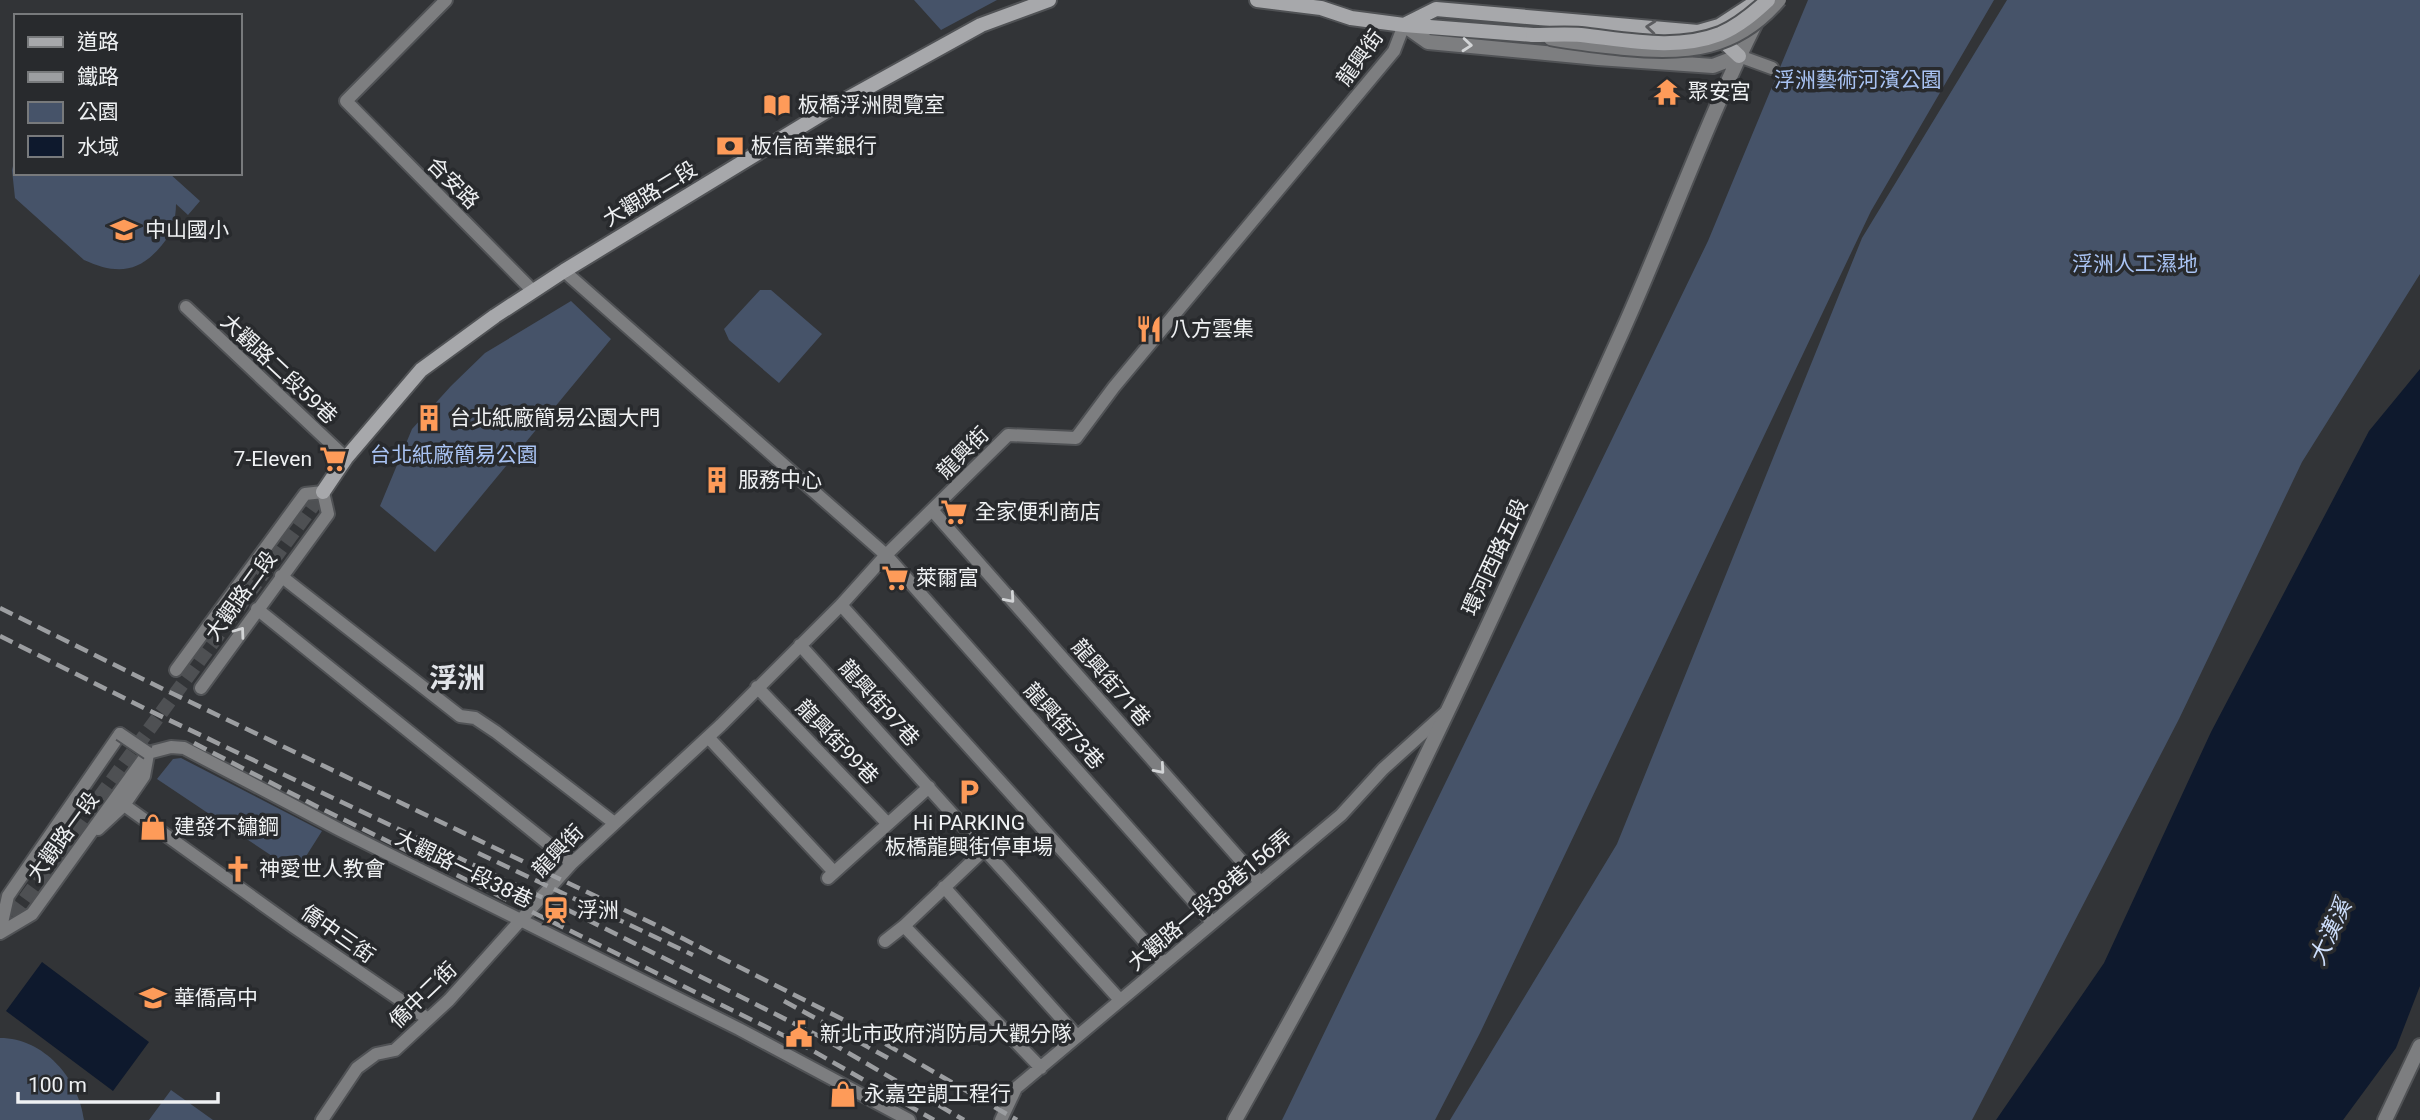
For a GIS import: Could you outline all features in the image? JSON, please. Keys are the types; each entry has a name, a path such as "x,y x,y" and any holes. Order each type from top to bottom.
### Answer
{"main road":[{"name":"大觀路二段","path":"323,492 346,458 421,370 454,344 564,271 838,104 981,25 1045,0"},
{"path":"1256,0 1324,4 1351,18 1404,25 1533,35 1577,35 1644,43 1686,43 1720,34 1737,25 1768,0"},
{"path":"1698,32 1719,26 1759,0"},
{"path":"1404,25 1436,9 1698,32 1723,41 1739,56"}],"street":[{"name":"合安路","path":"446,0 345,101 533,291"},
{"name":"環河西路五段","path":"1236,1120 1337,935 1448,710 1617,343 1739,56 1768,0"},
{"path":"1533,35 1577,44 1630,49 1669,52 1695,50 1720,44 1747,30 1780,0"},
{"path":"1404,25 1428,41 1713,66 1739,56 1772,68"},
{"name":"龍興街","path":"521,919 613,822 708,737 1008,435 1076,438 1114,387 1394,51 1404,25"},
{"name":"龍興街73巷","path":"564,271 886,555 1212,922"},
{"name":"大觀路二段59巷","path":"186,307 346,458"},
{"name":"大觀路二段","path":"176,670 305,494 323,492 328,514 201,688"},
{"name":"龍興街71巷","path":"932,510 1260,882"},
{"path":"281,576 460,716 475,718 496,732 613,822"},
{"path":"841,605 1163,962"},
{"path":"257,609 572,863"},
{"name":"龍興街97巷","path":"800,645 1120,1000"},
{"name":"龍興街99巷","path":"757,687 888,824"},
{"name":"大觀路一段38巷156弄","path":"1001,1120 1016,1088 1341,815 1383,769 1448,710"},
{"name":"大觀路一段","path":"120,734 148,753 32,914 0,932 8,896 120,734"},
{"path":"708,737 831,875 929,787"},
{"name":"大觀路一段38巷","path":"148,753 171,747 184,748 350,835 738,1029 909,1120"},
{"path":"92,831 102,827 124,806 144,776 148,753"},
{"name":"僑中三街","path":"124,806 428,1020"},
{"path":"885,941 985,849"},
{"path":"944,887 1077,1036"},
{"name":"僑中二街","path":"321,1120 357,1068 376,1054 395,1050 449,1000 521,919"},
{"path":"904,926 1041,1068"},
{"path":"2385,1120 2420,1046"}],"green space":[{"path":"914,0 997,0 941,30"},
{"name":"浮洲藝術河濱公園","path":"1808,0 1994,0 1871,211 1480,1033 1435,1120 1282,1120 1708,241"},
{"name":"浮洲人工濕地","path":"2007,0 2420,0 2420,274 2302,462 2179,719 1972,1120 1450,1120 1617,844 1862,238"},
{"path":"14,162 14,175 171,175 200,201 188,215 176,204 168,236 145,261 127,269 107,268 84,260 15,198 12,170"},
{"path":"760,290 771,290 822,334 779,383 729,340 724,329"},
{"name":"台北紙廠簡易公園","path":"571,301 611,339 435,552 380,506 412,429 485,353"},
{"path":"181,758 322,831 296,872 157,779 173,759"},
{"path":"0,1038 31,1045 57,1064 75,1090 84,1120 0,1120"},
{"path":"171,1090 213,1120 149,1120"}],"water":[{"name":"大漢溪","path":"2420,369 2420,986 2396,1048 2343,1120 1996,1120 2104,963 2211,732 2369,431"},
{"path":"42,962 149,1042 113,1091 6,1011"}],"tunnel":[{"path":"0,933 323,492"}],"railway":[{"path":"0,608 660,927 844,1020 1017,1120"},
{"path":"0,636 148,710 558,905 819,1036 964,1120"},
{"path":"194,743 314,805 801,1044 934,1120"},
{"path":"478,853 693,955"},
{"path":"784,1001 888,1058"}],"place":[{"name":"聚安宮","path":"1667,92"},
{"name":"板橋浮洲閱覽室","path":"777,105"},
{"name":"板信商業銀行","path":"730,146"},
{"name":"中山國小","path":"124,230"},
{"name":"八方雲集","path":"1149,329"},
{"name":"台北紙廠簡易公園大門","path":"429,418"},
{"name":"7-Eleven","path":"333,459"},
{"name":"服務中心","path":"717,480"},
{"name":"全家便利商店","path":"954,512"},
{"name":"萊爾富","path":"895,578"},
{"name":"Hi PARKING 板橋龍興街停車場","path":"969,792"},
{"name":"建發不鏽鋼","path":"153,827"},
{"name":"神愛世人教會","path":"238,869"},
{"name":"浮洲","path":"556,910"},
{"name":"華僑高中","path":"153,998"},
{"name":"新北市政府消防局大觀分隊","path":"799,1034"},
{"name":"永嘉空調工程行","path":"843,1094"}],"district":[{"name":"浮洲","path":"457,678"}]}
